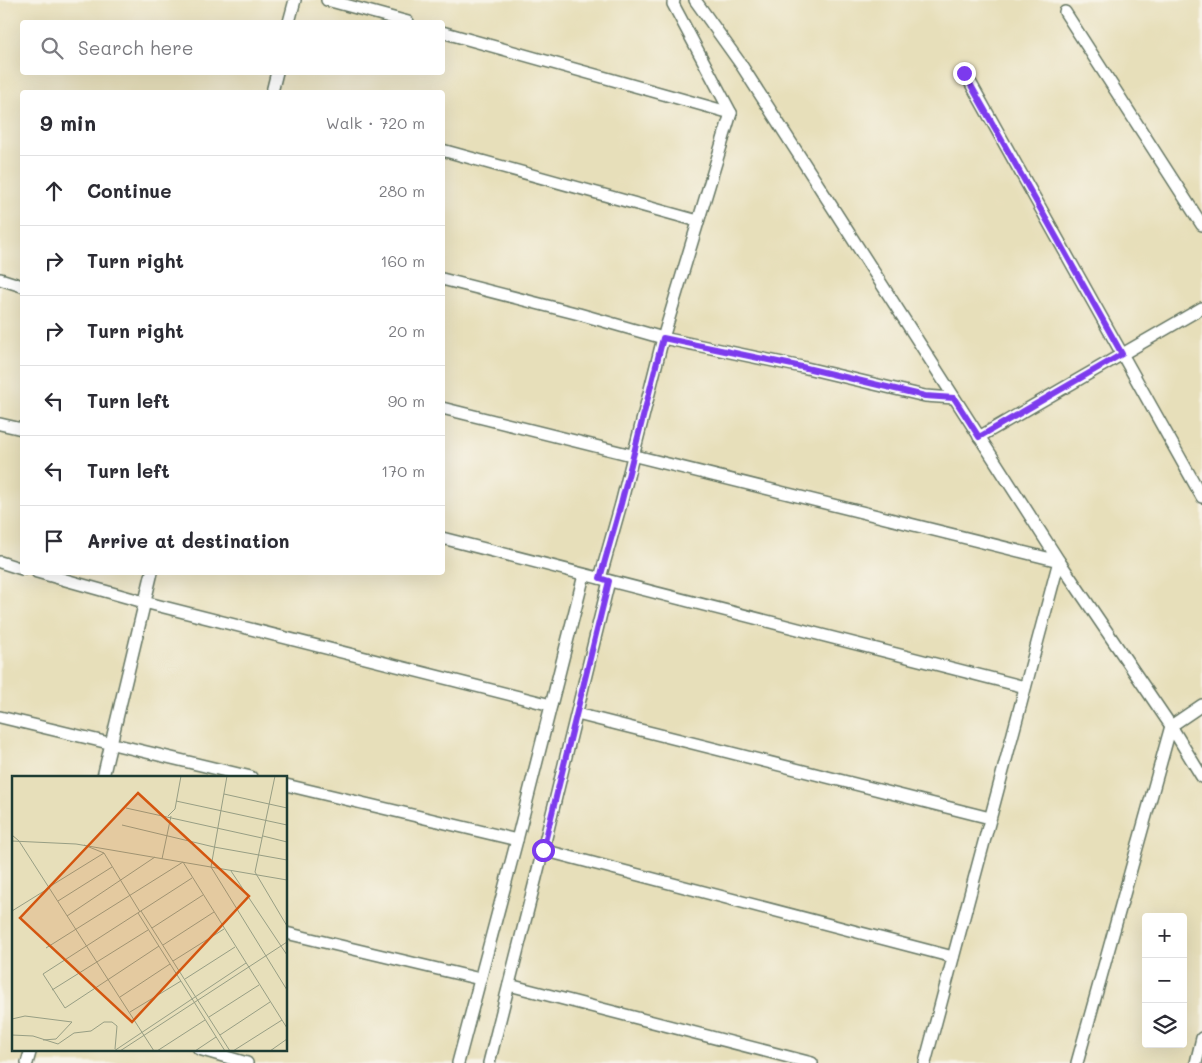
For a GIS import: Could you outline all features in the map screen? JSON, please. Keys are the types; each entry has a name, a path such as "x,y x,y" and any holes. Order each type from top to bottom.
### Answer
{"street":[{"path":"290,20 295,0"},
{"path":"327,0 401,20"},
{"path":"489,1063 577,714 605,580 663,338 730,113 673,4 674,0"},
{"path":"695,0 740,63 1059,561 1171,726 1202,777"},
{"path":"1065,12 1202,225"},
{"path":"445,33 730,113"},
{"path":"964,73 1202,497"},
{"path":"272,90 276,75"},
{"path":"445,151 698,221"},
{"path":"0,279 20,285"},
{"path":"445,279 663,338 802,367 925,396 954,398"},
{"path":"979,437 1202,308"},
{"path":"445,409 1059,561"},
{"path":"0,424 20,429"},
{"path":"445,539 1025,687"},
{"path":"925,1063 1059,561"},
{"path":"0,562 20,568"},
{"path":"458,1063 584,574"},
{"path":"48,575 144,602 551,705"},
{"path":"103,776 151,575"},
{"path":"1077,1063 1171,726 1202,705"},
{"path":"577,714 990,818"},
{"path":"0,717 247,776"},
{"path":"288,785 517,840"},
{"path":"543,850 953,957"},
{"path":"288,933 480,979"},
{"path":"509,985 812,1063"},
{"path":"1196,1063 1202,1038"},
{"path":"27,1063 31,1050"},
{"path":"202,1050 247,1063"}],"route":[{"path":"543,850 609,581 600,578 621,504 663,338 802,367 925,396 954,398 979,437 1122,354 964,73"}]}
